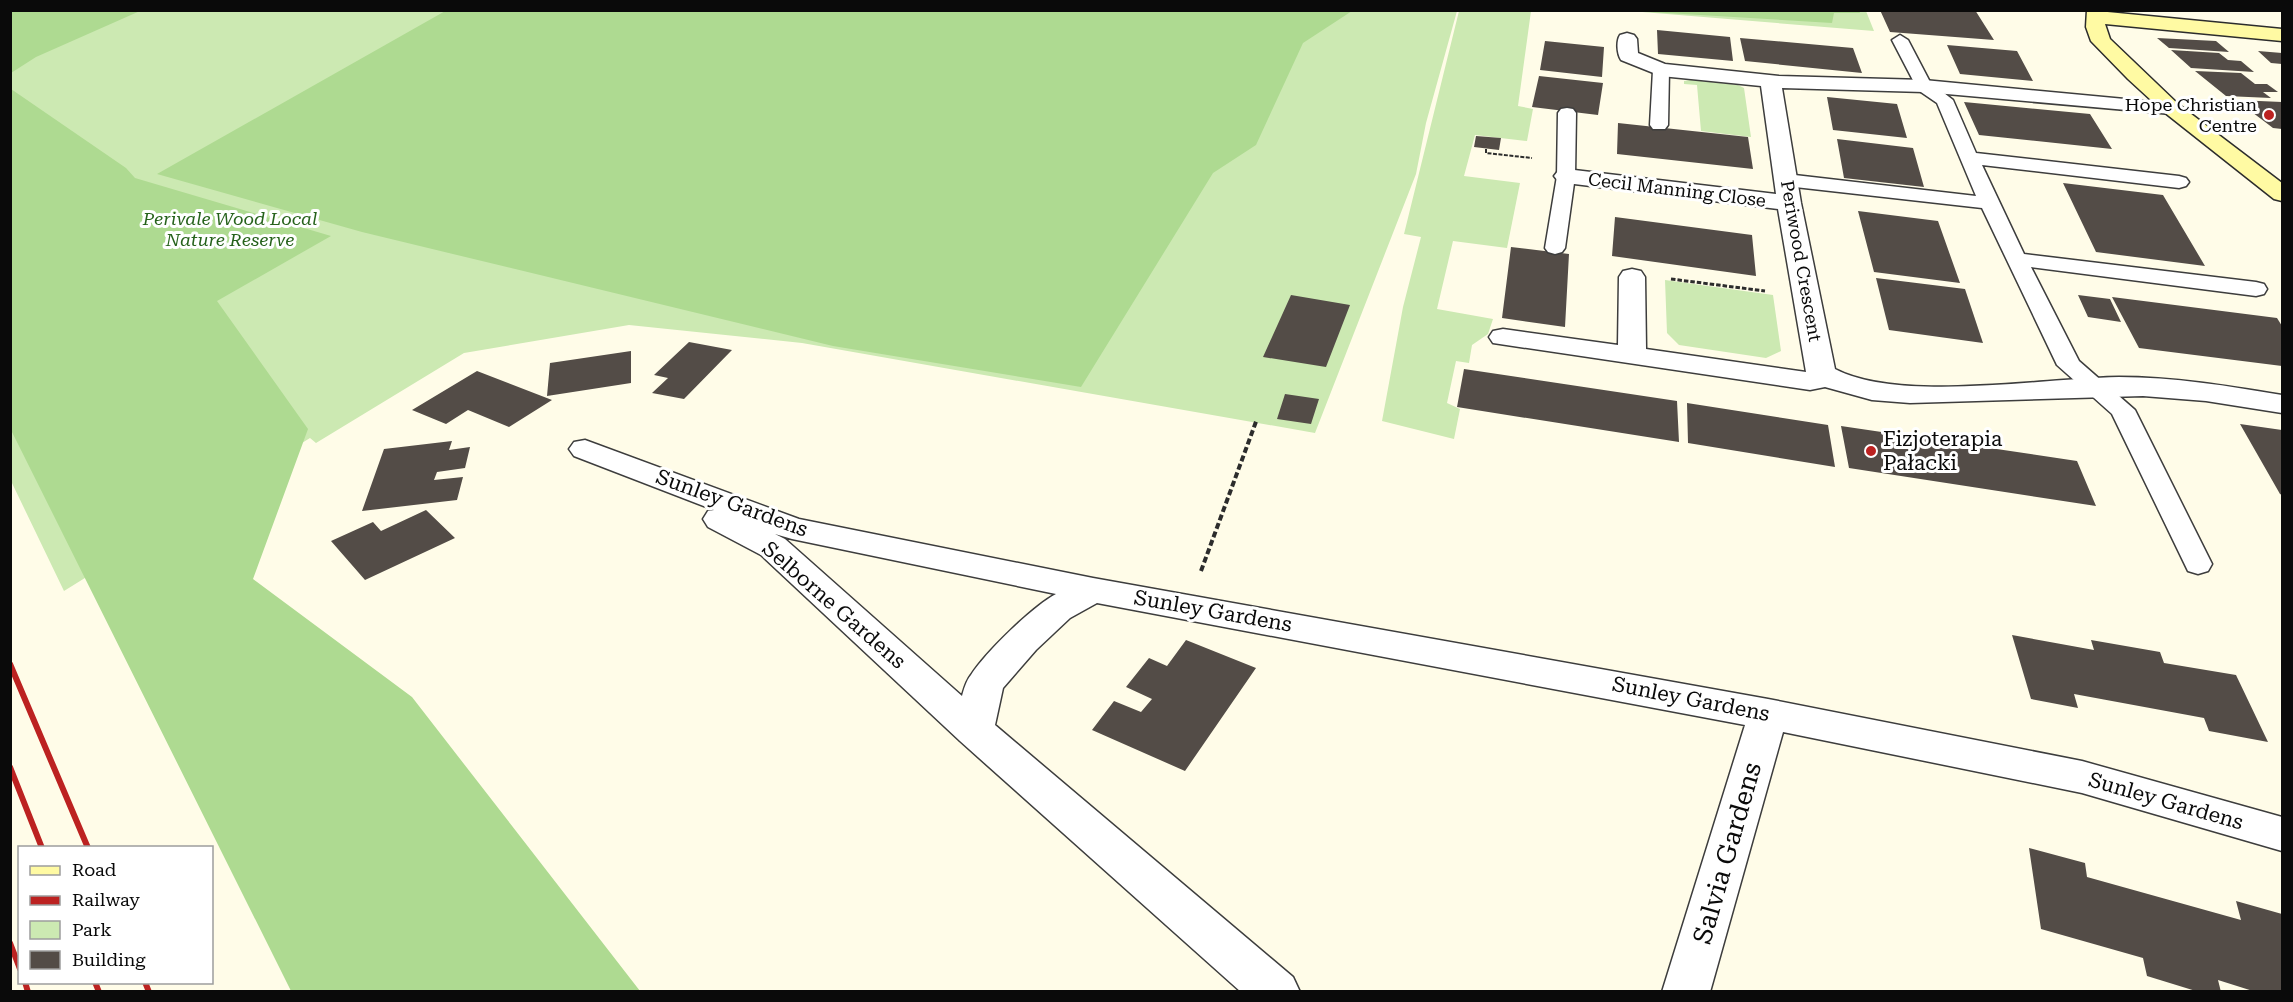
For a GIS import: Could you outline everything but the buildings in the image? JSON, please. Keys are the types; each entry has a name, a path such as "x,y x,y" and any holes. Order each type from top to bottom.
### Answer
{"street":[{"path":"2283,34 2095,14 2095,27 2101,41 2170,108 2283,194"},
{"path":"1627,39 1628,56 1661,70 1779,82 1924,86 2170,108"},
{"name":"Periwood Crescent","path":"1779,82 1771,85 1787,192 1821,373 1827,378"},
{"name":"Cecil Manning Close","path":"1566,169 1787,192"},
{"path":"1632,277 1632,356"},
{"path":"1503,337 1810,381 1827,378 1855,388 1939,395 2095,387 2161,388 2283,404"},
{"name":"Sunley Gardens","path":"585,449 792,528 1093,590 1768,714 2082,777 2283,834"},
{"name":"Selborne Gardens","path":"585,449 773,547 974,730 1276,992"},
{"path":"974,730 986,683 1023,641 1058,609 1093,590"},
{"name":"Salvia Gardens","path":"1686,992 1768,714"}],"lane":[{"path":"1900,40 1924,86 1944,100 1989,203 2069,365 2122,410 2198,564"},
{"path":"1659,125 1661,70"},
{"name":"Cecil Manning Close","path":"1555,248 1566,169 1567,113"},
{"path":"1970,158 2179,182"},
{"path":"1787,192 1989,203"},
{"path":"2017,259 2256,290"}],"path":[{"path":"1486,149 1486,153 1566,169"},
{"path":"1666,278 1806,297"},
{"path":"1189,606 1257,419"}],"green space":[{"path":"447,10 1352,11 1303,43 1256,145 1213,173 1081,387 833,346 362,232 157,174"},
{"path":"1859,10 1860,13 1834,13 1832,23 1633,11"},
{"path":"10,11 140,11 36,57 11,73"},
{"name":"Perivale Wood Local Nature Reserve","path":"11,11 1457,11 1426,123 1416,174 1315,433 802,343 629,325 464,353 316,443 310,438 64,591 11,481"},
{"path":"1459,11 1531,11 1518,106 1533,109 1527,141 1475,135 1464,176 1520,183 1507,248 1453,241 1437,309 1493,319 1488,334 1472,345 1469,363 1456,361 1447,403 1460,409 1454,439 1382,421 1403,307 1421,237 1404,234"},
{"path":"1630,11 1866,11 1874,31"},
{"path":"1684,81 1738,85 1744,88 1751,137 1701,131 1697,85 1684,84"},
{"path":"11,89 126,168 135,178 331,236 217,301 308,429 253,579 412,697 640,991 291,991 11,430"},
{"path":"1665,280 1773,295 1781,351 1766,358 1679,345 1667,333"}],"railway":[{"path":"10,664 87,846"},
{"path":"10,767 41,846"},
{"path":"10,943 18,964"},
{"path":"26,984 28,992"},
{"path":"96,984 99,992"},
{"path":"146,984 149,992"}],"place":[{"name":"Hope Christian Centre","path":"2269,115"},
{"name":"Fizjoterapia Pałacki","path":"1871,451"}]}
